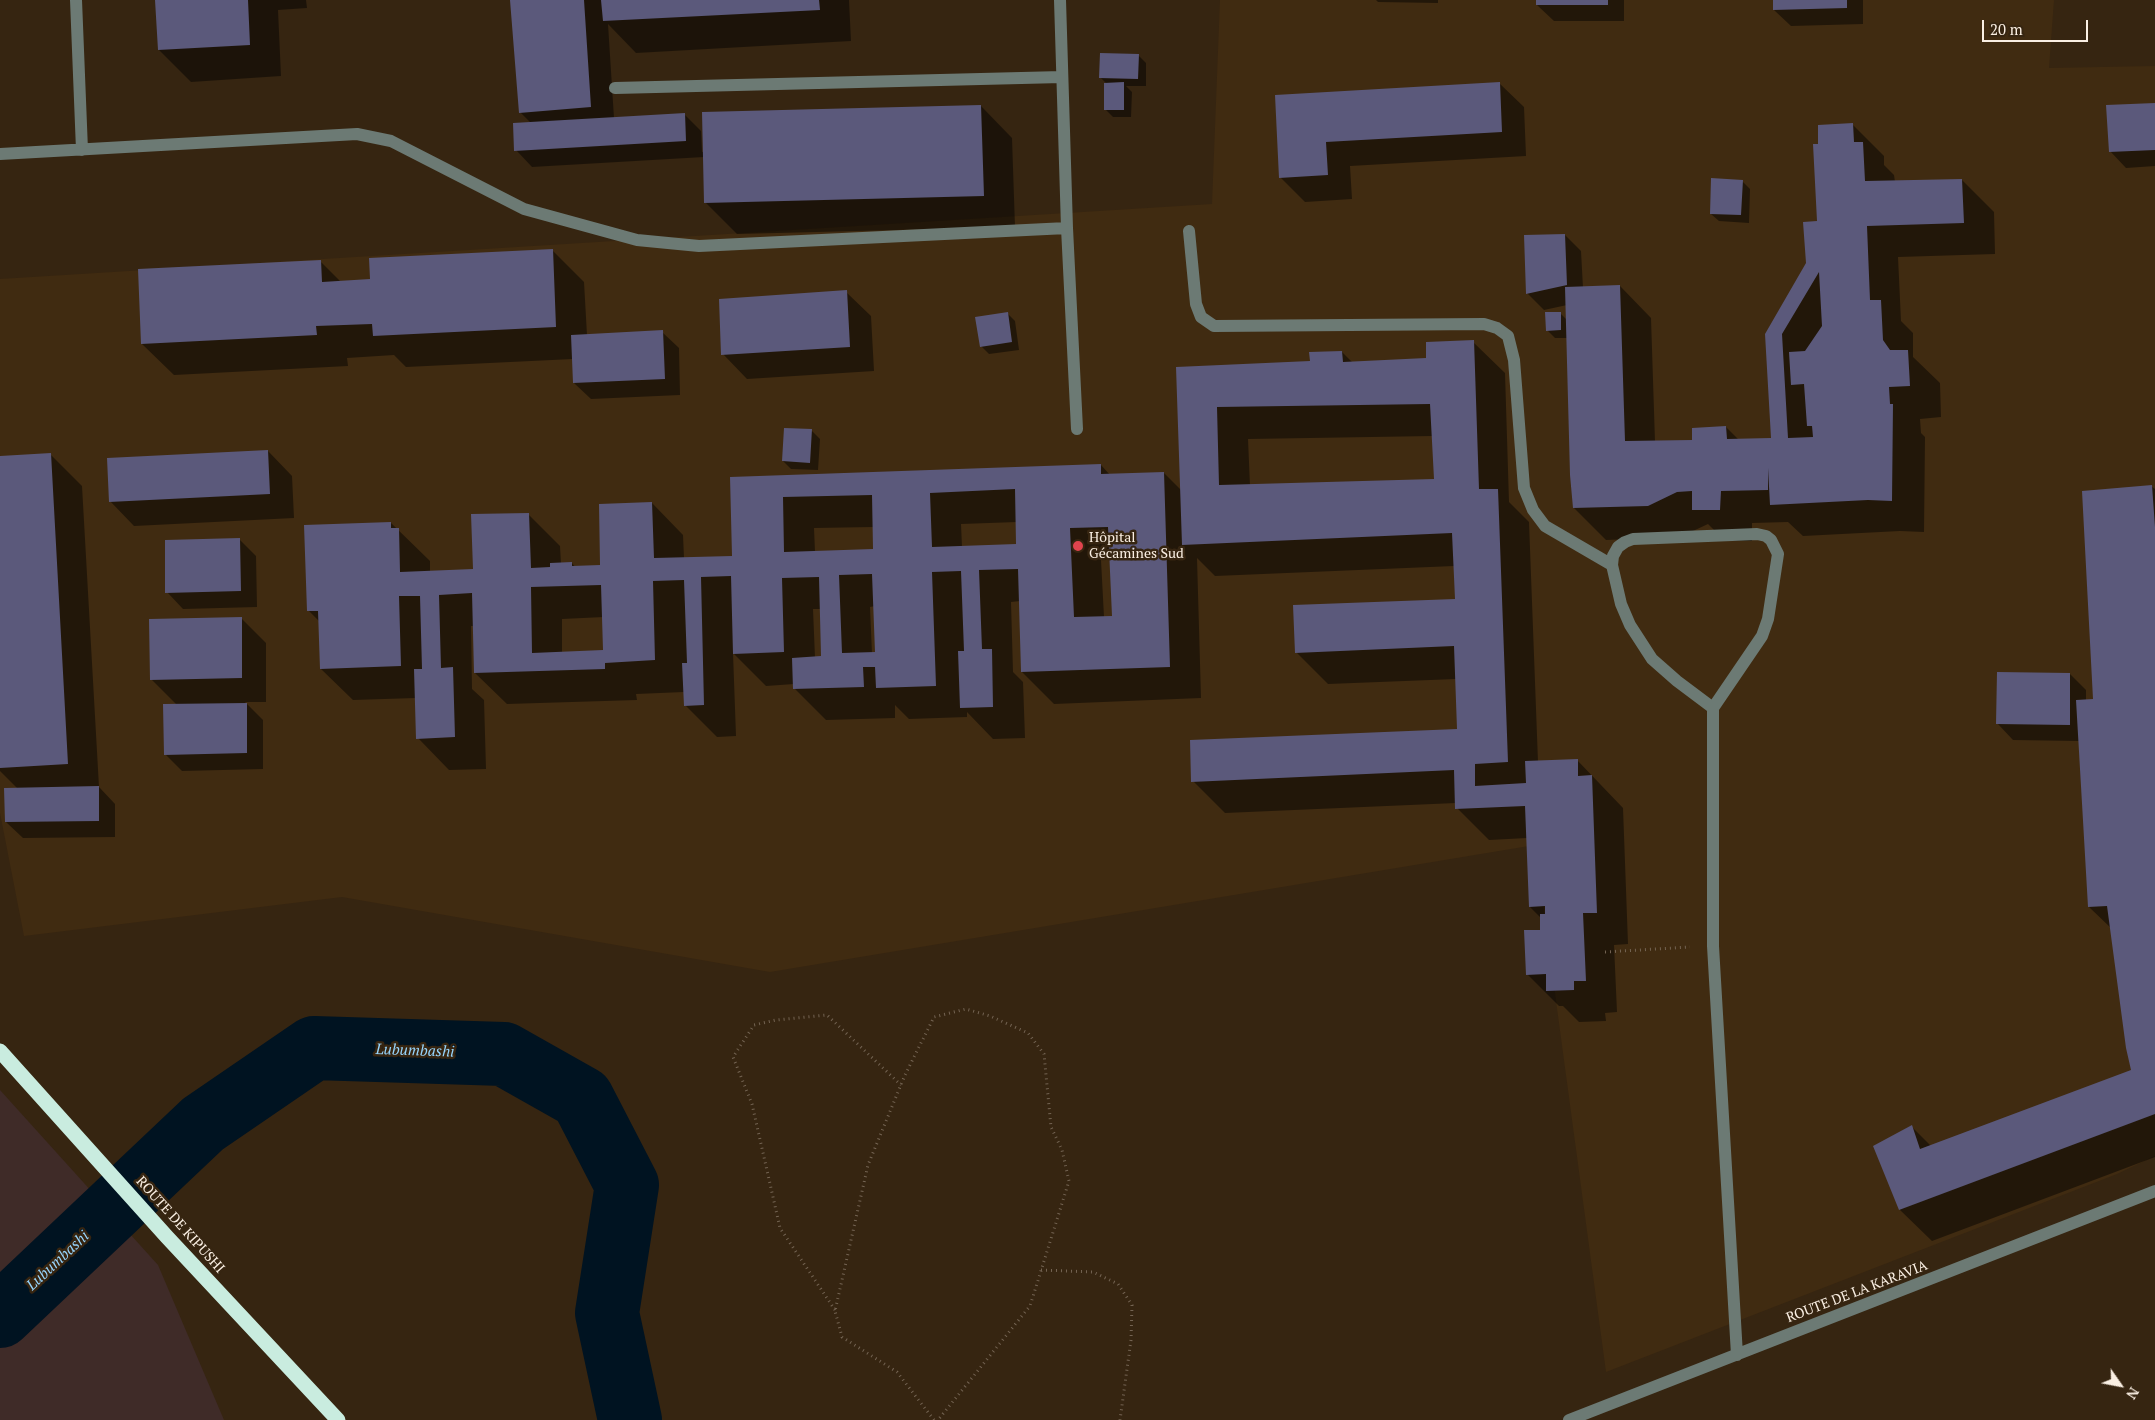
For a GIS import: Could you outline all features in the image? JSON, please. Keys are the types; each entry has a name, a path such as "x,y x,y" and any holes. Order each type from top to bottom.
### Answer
{"highway":[{"name":"ROUTE DE KIPUSHI","path":"0,1051 92,1151 167,1237 338,1420"}],"street":[{"path":"76,0 82,150"},
{"path":"1060,0 1067,228 1077,429"},
{"path":"615,88 1062,77"},
{"path":"0,154 357,134 391,141 524,209 637,240 699,246 1067,228"},
{"path":"1189,231 1196,304 1201,317 1214,326 1484,324 1498,328 1508,336 1514,360 1524,488 1533,510 1545,526 1612,565"},
{"path":"1713,708 1652,659 1620,604 1612,565 1613,556 1618,548 1633,538 1757,534 1766,536 1775,545 1778,554 1768,619 1762,636 1713,708 1713,946 1737,1355"},
{"name":"ROUTE DE LA KARAVIA","path":"1569,1420 2155,1191"}],"path":[{"path":"1605,952 1713,946"},
{"path":"835,1311 868,1164 901,1085 934,1017 966,1009 990,1016 1028,1033 1044,1054 1051,1127 1062,1150 1069,1181 1030,1306 938,1420"},
{"path":"901,1085 827,1015 776,1020 754,1025 733,1057 752,1104 780,1228 835,1311 842,1337 897,1372 934,1420"},
{"path":"1041,1270 1093,1272 1118,1284 1132,1305 1131,1340 1120,1420"}],"shaded area":[{"name":"Hôpital Gécamines Sud","path":"1220,0 2054,0 2049,68 2155,66 2155,1156 2117,1174 1606,1372 1535,845 770,972 342,897 24,936 0,813 0,279 1212,204"},
{"path":"0,1090 158,1265 224,1420 0,1420"}],"building":[{"path":"155,0 248,0 250,45 158,50"},
{"path":"510,0 584,0 591,107 519,113"},
{"path":"601,0 819,0 820,10 603,21"},
{"path":"1536,0 1608,0 1608,5 1536,5"},
{"path":"1773,0 1847,0 1847,8 1773,10"},
{"path":"1100,53 1139,54 1138,79 1099,78"},
{"path":"1124,82 1124,110 1104,110 1104,83"},
{"path":"1500,82 1502,132 1326,142 1328,175 1279,178 1275,95"},
{"path":"2155,103 2155,150 2109,152 2106,105"},
{"path":"981,105 984,196 704,203 702,112"},
{"path":"685,113 686,141 514,151 513,123"},
{"path":"1853,123 1854,142 1863,142 1865,181 1962,179 1964,223 1867,226 1870,300 1881,300 1883,340 1890,350 1908,350 1910,386 1889,387 1890,404 1893,404 1892,501 1868,500 1770,505 1768,468 1768,490 1721,491 1720,510 1692,510 1692,491 1677,492 1648,506 1573,508 1570,475 1565,287 1620,285 1625,441 1692,440 1692,428 1726,426 1727,439 1771,438 1765,334 1806,263 1803,222 1817,221 1813,144 1818,144 1818,125","holes":["1819,272 1822,326 1805,351 1789,352 1791,385 1804,384 1807,426 1812,426 1813,437 1788,438 1782,334"]},
{"path":"1711,178 1743,180 1741,215 1710,214"},
{"path":"1565,234 1567,285 1526,294 1524,235"},
{"path":"553,249 556,327 373,336 372,324 316,326 317,335 141,344 138,269 321,260 322,282 370,279 369,258"},
{"path":"847,290 850,347 721,355 719,299"},
{"path":"1008,312 1012,342 980,347 975,317"},
{"path":"1545,312 1561,312 1561,330 1546,331"},
{"path":"663,330 665,379 573,383 571,335"},
{"path":"1474,340 1479,489 1498,489 1508,762 1475,764 1475,786 1526,783 1525,761 1578,759 1578,776 1592,775 1597,913 1583,913 1586,981 1574,981 1574,990 1546,991 1546,974 1526,975 1524,930 1540,930 1540,914 1545,914 1545,906 1529,907 1525,806 1455,809 1454,770 1191,782 1190,740 1457,729 1454,646 1295,653 1293,605 1455,599 1452,533 1182,545 1176,367 1310,361 1309,352 1342,351 1343,362 1426,358 1426,342","holes":["1430,404 1434,479 1219,485 1217,407"]},
{"path":"784,428 812,429 810,463 782,461"},
{"path":"268,450 270,494 109,502 107,458"},
{"path":"51,453 68,764 0,768 0,456"},
{"path":"1101,464 1101,474 1164,472 1170,667 1021,672 1018,569 979,570 982,649 992,649 993,707 960,708 958,651 964,651 961,571 932,572 936,686 876,688 875,667 863,667 864,687 793,689 792,658 821,656 819,577 782,578 784,652 733,654 731,576 701,577 704,705 684,706 682,663 687,663 684,580 653,581 655,660 605,663 605,669 474,673 472,593 439,595 441,668 453,667 455,737 416,739 414,669 422,669 420,596 399,596 401,666 320,669 318,611 307,611 304,525 391,522 391,528 399,528 400,572 473,569 471,514 529,513 531,568 550,567 550,563 572,562 572,566 600,565 599,504 652,502 654,558 732,556 730,477","holes":["1015,489 1016,544 932,547 930,493","872,495 873,549 784,552 783,497","1108,527 1112,616 1074,617 1070,528","872,574 875,652 842,653 839,575","601,585 603,650 532,653 531,587"]},
{"path":"2152,485 2155,527 2155,1114 1899,1210 1873,1146 1912,1125 1920,1149 2131,1070 2126,1048 2107,906 2088,907 2076,700 2093,699 2082,491"},
{"path":"240,538 241,591 165,593 165,540"},
{"path":"242,617 242,678 150,680 149,619"},
{"path":"1997,672 2070,673 2070,725 1996,724"},
{"path":"247,703 247,753 164,755 163,704"},
{"path":"99,786 99,821 5,822 4,788"}],"waterway":[{"name":"Lubumbashi","path":"0,1316 203,1124 314,1048 504,1054 582,1098 627,1185 607,1313 630,1420"}],"place":[{"name":"Hôpital Gécamines Sud","path":"1078,546"}]}
